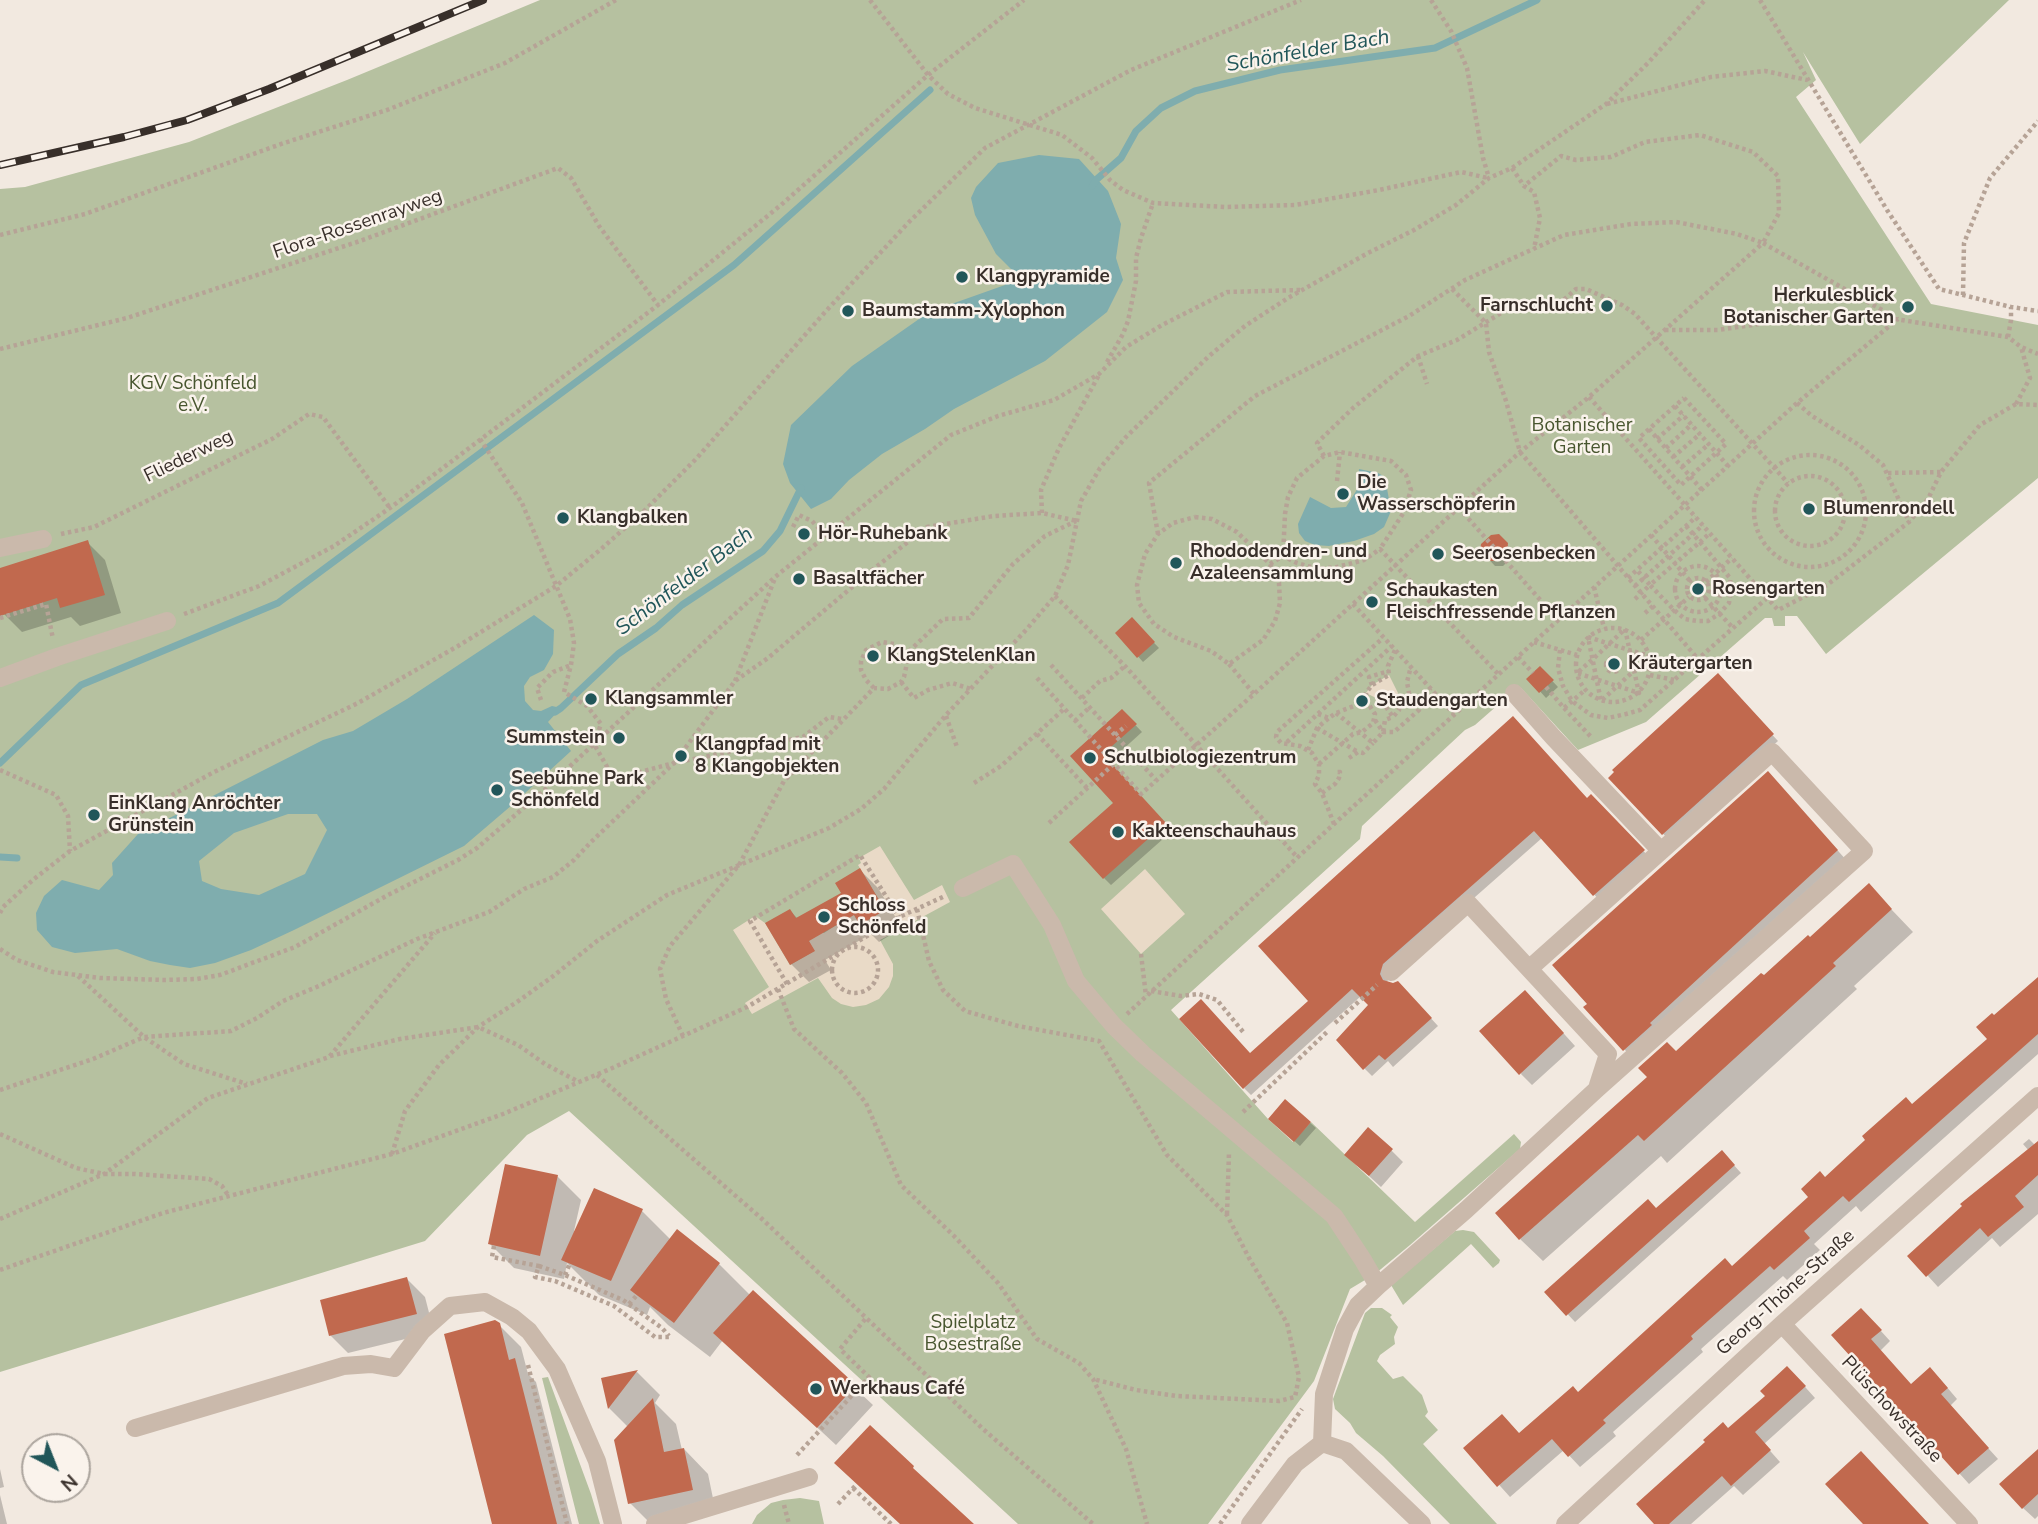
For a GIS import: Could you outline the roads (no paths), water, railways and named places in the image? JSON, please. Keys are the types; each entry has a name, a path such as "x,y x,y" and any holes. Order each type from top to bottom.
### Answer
{"street":[{"path":"0,548 43,538"},
{"path":"0,678 167,621"},
{"path":"1514,693 1661,852"},
{"path":"1250,1524 1295,1464 1322,1443 1324,1394 1345,1329 1358,1305 1864,851 1772,752 1530,968"},
{"path":"963,888 1009,856 1052,925 1076,981 1114,1026 1143,1055 1334,1216 1378,1286"},
{"path":"1391,972 1468,903 1608,1054 1597,1089"},
{"name":"Georg-Thöne-Straße","path":"1565,1524 1782,1324 2038,1096"},
{"path":"135,1429 344,1366 371,1364 394,1368 422,1331 450,1306 485,1302 512,1317 529,1331 556,1369 597,1461 613,1524"},
{"name":"Plüschowstraße","path":"1782,1324 1969,1524"},
{"path":"1322,1443 1346,1451 1422,1524"},
{"path":"655,1524 809,1477"}],"water":[{"path":"1039,155 1079,159 1108,191 1121,224 1116,258 1123,280 1107,312 1045,361 954,409 882,454 849,480 831,499 811,509 790,483 783,464 791,425 852,366 929,312 1005,285 1013,271 996,254 975,215 971,198 976,187 998,163"},
{"path":"1359,469 1385,477 1391,511 1384,527 1374,534 1354,541 1329,546 1305,541 1299,533 1298,524 1310,497 1331,508 1346,507 1358,488"},
{"path":"534,615 554,630 553,654 544,670 530,677 524,686 525,701 533,710 541,711 552,706 561,708 548,722 571,751 464,846 294,930 215,963 190,968 150,961 117,949 75,953 52,947 37,930 36,913 44,896 62,880 99,890 113,875 112,863 138,834 323,740 353,731 407,699","holes":["288,814 317,814 327,830 305,874 259,895 221,889 202,881 199,861 234,833"]}],"waterway":[{"name":"Schönfelder Bach","path":"1092,186 1121,158 1136,131 1161,108 1195,91 1280,70 1435,48 1537,0"},
{"path":"0,763 81,685 278,603 734,265 930,90"},
{"name":"Schönfelder Bach","path":"555,712 618,654 656,628 682,605 763,551 780,531 801,488"},
{"name":"Schönfelder Bach","path":"0,857 17,858"}],"railway":[{"path":"0,165 187,120 483,0"}],"place":[{"name":"Klangpyramide","path":"962,277"},
{"name":"Farnschlucht","path":"1607,306"},
{"name":"Herkulesblick Botanischer Garten","path":"1908,307"},
{"name":"Baumstamm-Xylophon","path":"848,311"},
{"name":"Die Wasserschöpferin","path":"1343,494"},
{"name":"Blumenrondell","path":"1809,509"},
{"name":"Klangbalken","path":"563,518"},
{"name":"Hör-Ruhebank","path":"804,534"},
{"name":"Seerosenbecken","path":"1438,554"},
{"name":"Rhododendren- und Azaleensammlung","path":"1176,563"},
{"name":"Basaltfächer","path":"799,579"},
{"name":"Rosengarten","path":"1698,589"},
{"name":"Schaukasten Fleischfressende Pflanzen","path":"1372,602"},
{"name":"KlangStelenKlan","path":"873,656"},
{"name":"Kräutergarten","path":"1614,664"},
{"name":"Klangsammler","path":"591,699"},
{"name":"Staudengarten","path":"1362,701"},
{"name":"Summstein","path":"619,738"},
{"name":"Klangpfad mit 8 Klangobjekten","path":"681,756"},
{"name":"Schulbiologiezentrum","path":"1090,758"},
{"name":"Seebühne Park Schönfeld","path":"497,790"},
{"name":"EinKlang Anröchter Grünstein","path":"94,815"},
{"name":"Kakteenschauhaus","path":"1118,832"},
{"name":"Schloss Schönfeld","path":"824,917"},
{"name":"Werkhaus Café","path":"816,1389"}],"park label":[{"name":"KGV Schönfeld e.V.","path":"193,395"},
{"name":"Botanischer Garten","path":"1582,437"},
{"name":"Spielplatz Bosestraße","path":"973,1334"}]}
